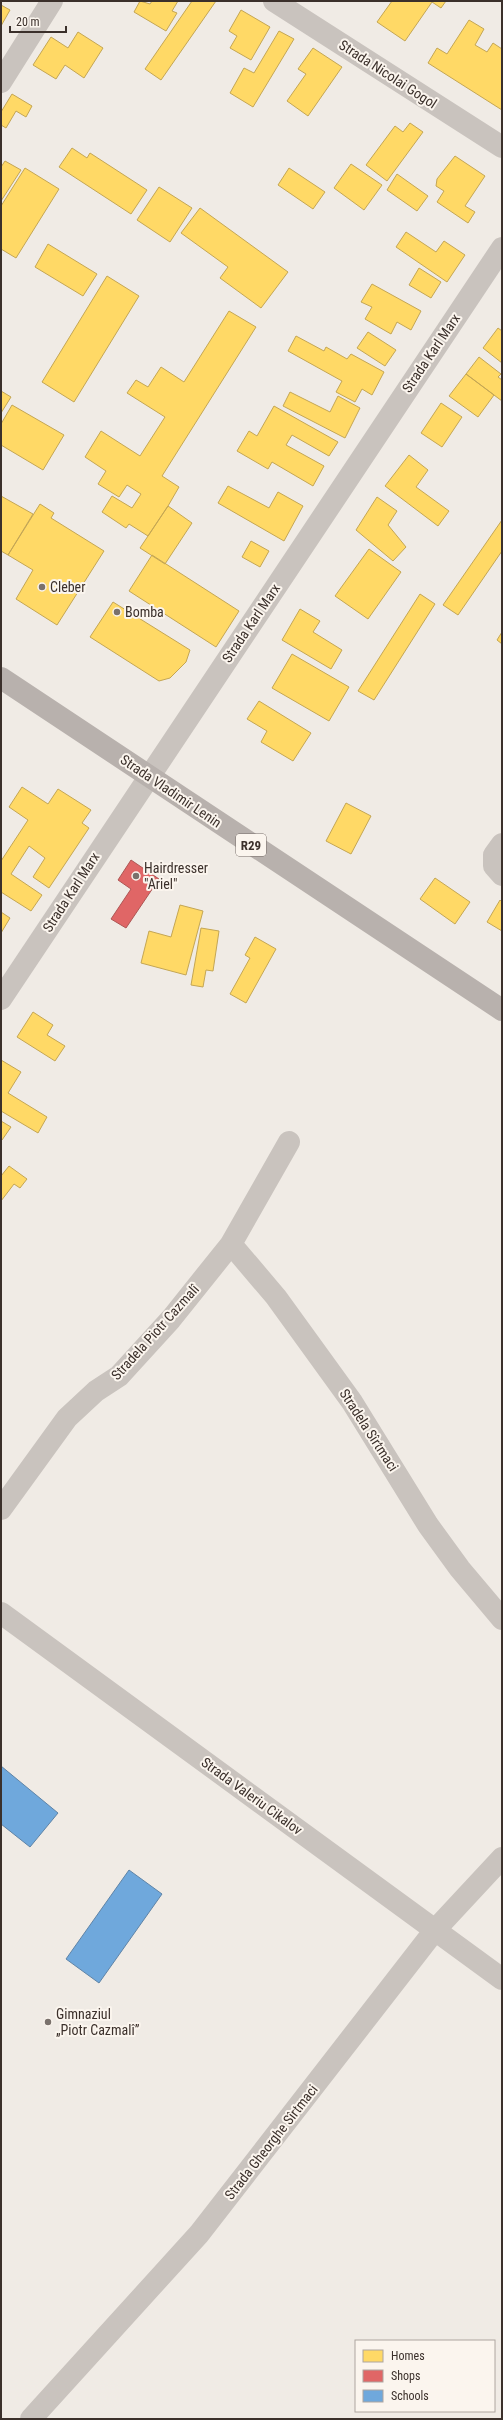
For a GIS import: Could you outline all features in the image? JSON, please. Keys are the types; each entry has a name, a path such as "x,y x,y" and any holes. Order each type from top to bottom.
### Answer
{"main road":[{"name":"Strada Vladimir Lenin","path":"1,678 502,1010"}],"street":[{"path":"1,82 52,1"},
{"name":"Strada Nicolai Gogol","path":"274,1 502,147"},
{"name":"Strada Karl Marx","path":"1,999 148,775 502,248"},
{"path":"502,844 494,855 494,866 502,874"},
{"name":"Stradela Piotr Cazmalî","path":"1,1509 67,1418 96,1391 119,1376 171,1319 231,1244 289,1142"},
{"name":"Stradela Sîrtmaci","path":"231,1244 276,1297 352,1402 428,1525 460,1569 502,1619"},
{"name":"Strada Valeriu Cikalov","path":"1,1613 502,1979"},
{"name":"Strada Gheorghe Sîrtmaci","path":"31,2419 200,2234 435,1930 502,1858"}],"building: Homes":[{"path":"140,1 150,4 152,1 178,1 172,11 177,13 166,31 134,12"},
{"path":"192,1 216,1 161,80 145,69"},
{"path":"392,1 446,1 441,8 432,2 405,41 377,22"},
{"path":"1,5 10,10 1,26"},
{"path":"241,10 270,27 251,60 230,48 237,36 229,31"},
{"path":"469,20 484,29 475,45 487,52 493,43 502,49 502,110 428,63 437,48 447,54"},
{"path":"279,31 294,39 253,107 230,93 244,68 254,73"},
{"path":"78,32 103,48 84,78 65,65 56,79 33,65 51,37 68,48"},
{"path":"313,48 342,67 308,116 287,101 306,74 298,69"},
{"path":"12,94 32,106 26,117 16,111 6,128 1,125 1,112"},
{"path":"410,123 423,132 387,181 366,165 395,126 403,132"},
{"path":"72,148 87,158 90,153 147,190 131,214 59,167"},
{"path":"455,156 485,176 465,206 475,212 468,223 437,202 444,191 436,186 437,179"},
{"path":"5,161 21,170 1,201 1,167"},
{"path":"351,164 382,185 364,210 334,188"},
{"path":"25,168 59,189 16,258 1,249 1,206"},
{"path":"289,168 325,192 313,209 278,185"},
{"path":"397,174 428,196 417,211 387,190"},
{"path":"159,187 192,208 170,242 137,220"},
{"path":"200,208 288,272 261,308 220,278 228,267 181,233"},
{"path":"406,232 436,252 444,241 465,255 447,282 396,247"},
{"path":"48,244 97,274 83,296 35,267"},
{"path":"419,268 441,282 431,298 409,285"},
{"path":"107,276 139,296 74,402 42,382"},
{"path":"372,284 421,311 411,330 397,322 391,334 365,319 372,307 361,302"},
{"path":"229,311 256,327 162,476 179,487 168,506 148,536 129,524 126,528 102,512 112,496 132,508 141,494 127,485 119,497 98,484 106,471 85,457 101,431 140,456 165,417 127,393 136,380 148,387 161,367 184,382"},
{"path":"498,328 502,331 502,363 483,348"},
{"path":"368,332 396,350 385,366 357,348"},
{"path":"296,336 324,351 326,347 347,359 351,354 384,372 372,395 362,389 355,402 336,392 342,381 288,351"},
{"path":"479,357 501,374 498,377 502,380 502,401 466,374"},
{"path":"466,374 494,395 478,417 449,396"},
{"path":"1,391 11,397 1,413"},
{"path":"290,392 330,412 338,396 360,408 345,438 283,406"},
{"path":"441,403 462,417 442,447 421,433"},
{"path":"12,405 64,435 43,470 1,445 1,424"},
{"path":"274,406 338,442 329,456 292,435 286,445 324,466 313,486 272,462 268,469 237,451 249,431 257,436"},
{"path":"409,455 428,470 416,487 449,511 438,526 385,486"},
{"path":"228,486 269,508 278,492 303,506 284,541 218,503"},
{"path":"1,496 33,514 8,555 1,551"},
{"path":"377,497 397,511 388,525 406,547 393,561 356,530"},
{"path":"40,504 54,513 51,518 104,551 57,625 16,599 33,570 8,555"},
{"path":"168,506 192,523 165,564 140,548"},
{"path":"502,520 502,551 458,615 443,605"},
{"path":"251,541 269,551 260,567 242,557"},
{"path":"369,549 401,572 368,619 335,596"},
{"path":"152,555 239,611 216,647 129,591"},
{"path":"420,594 435,604 374,700 358,691"},
{"path":"113,602 190,650 186,662 170,678 159,681 90,637"},
{"path":"300,609 320,621 313,632 342,650 331,669 282,640"},
{"path":"502,632 502,644 497,640"},
{"path":"292,654 349,687 329,721 272,688"},
{"path":"259,701 311,733 293,761 261,742 267,731 247,719"},
{"path":"22,787 48,804 58,789 91,810 82,823 89,828 49,888 33,877 45,858 29,846 11,874 42,895 31,911 1,892 1,861 28,820 9,807"},
{"path":"346,803 371,816 351,854 326,841"},
{"path":"435,878 470,902 455,924 420,899"},
{"path":"500,900 502,902 502,931 487,922"},
{"path":"180,905 203,911 186,975 141,963 149,931 171,937"},
{"path":"1,912 10,918 1,933"},
{"path":"201,928 219,931 213,971 206,970 203,987 191,985"},
{"path":"255,937 276,949 246,1003 230,994 250,958 245,955"},
{"path":"33,1012 53,1025 47,1035 65,1046 55,1061 17,1037"},
{"path":"1,1060 21,1072 8,1093 47,1117 38,1133 1,1111"},
{"path":"1,1121 11,1127 2,1140 1,1140"},
{"path":"9,1166 27,1179 20,1188 14,1184 1,1201 1,1176"}],"building: Shops":[{"path":"131,860 159,879 126,928 111,919 131,889 118,880"}],"building: Schools":[{"path":"1,1766 58,1813 30,1847 1,1824"},
{"path":"129,1870 162,1894 99,1983 66,1959"}],"place":[{"name":"Cleber","path":"42,587"},
{"name":"Bomba","path":"117,612"},
{"name":"Hairdresser \"Ariel\"","path":"136,876"},
{"name":"Gimnaziul „Piotr Cazmalî”","path":"48,2022"}]}
